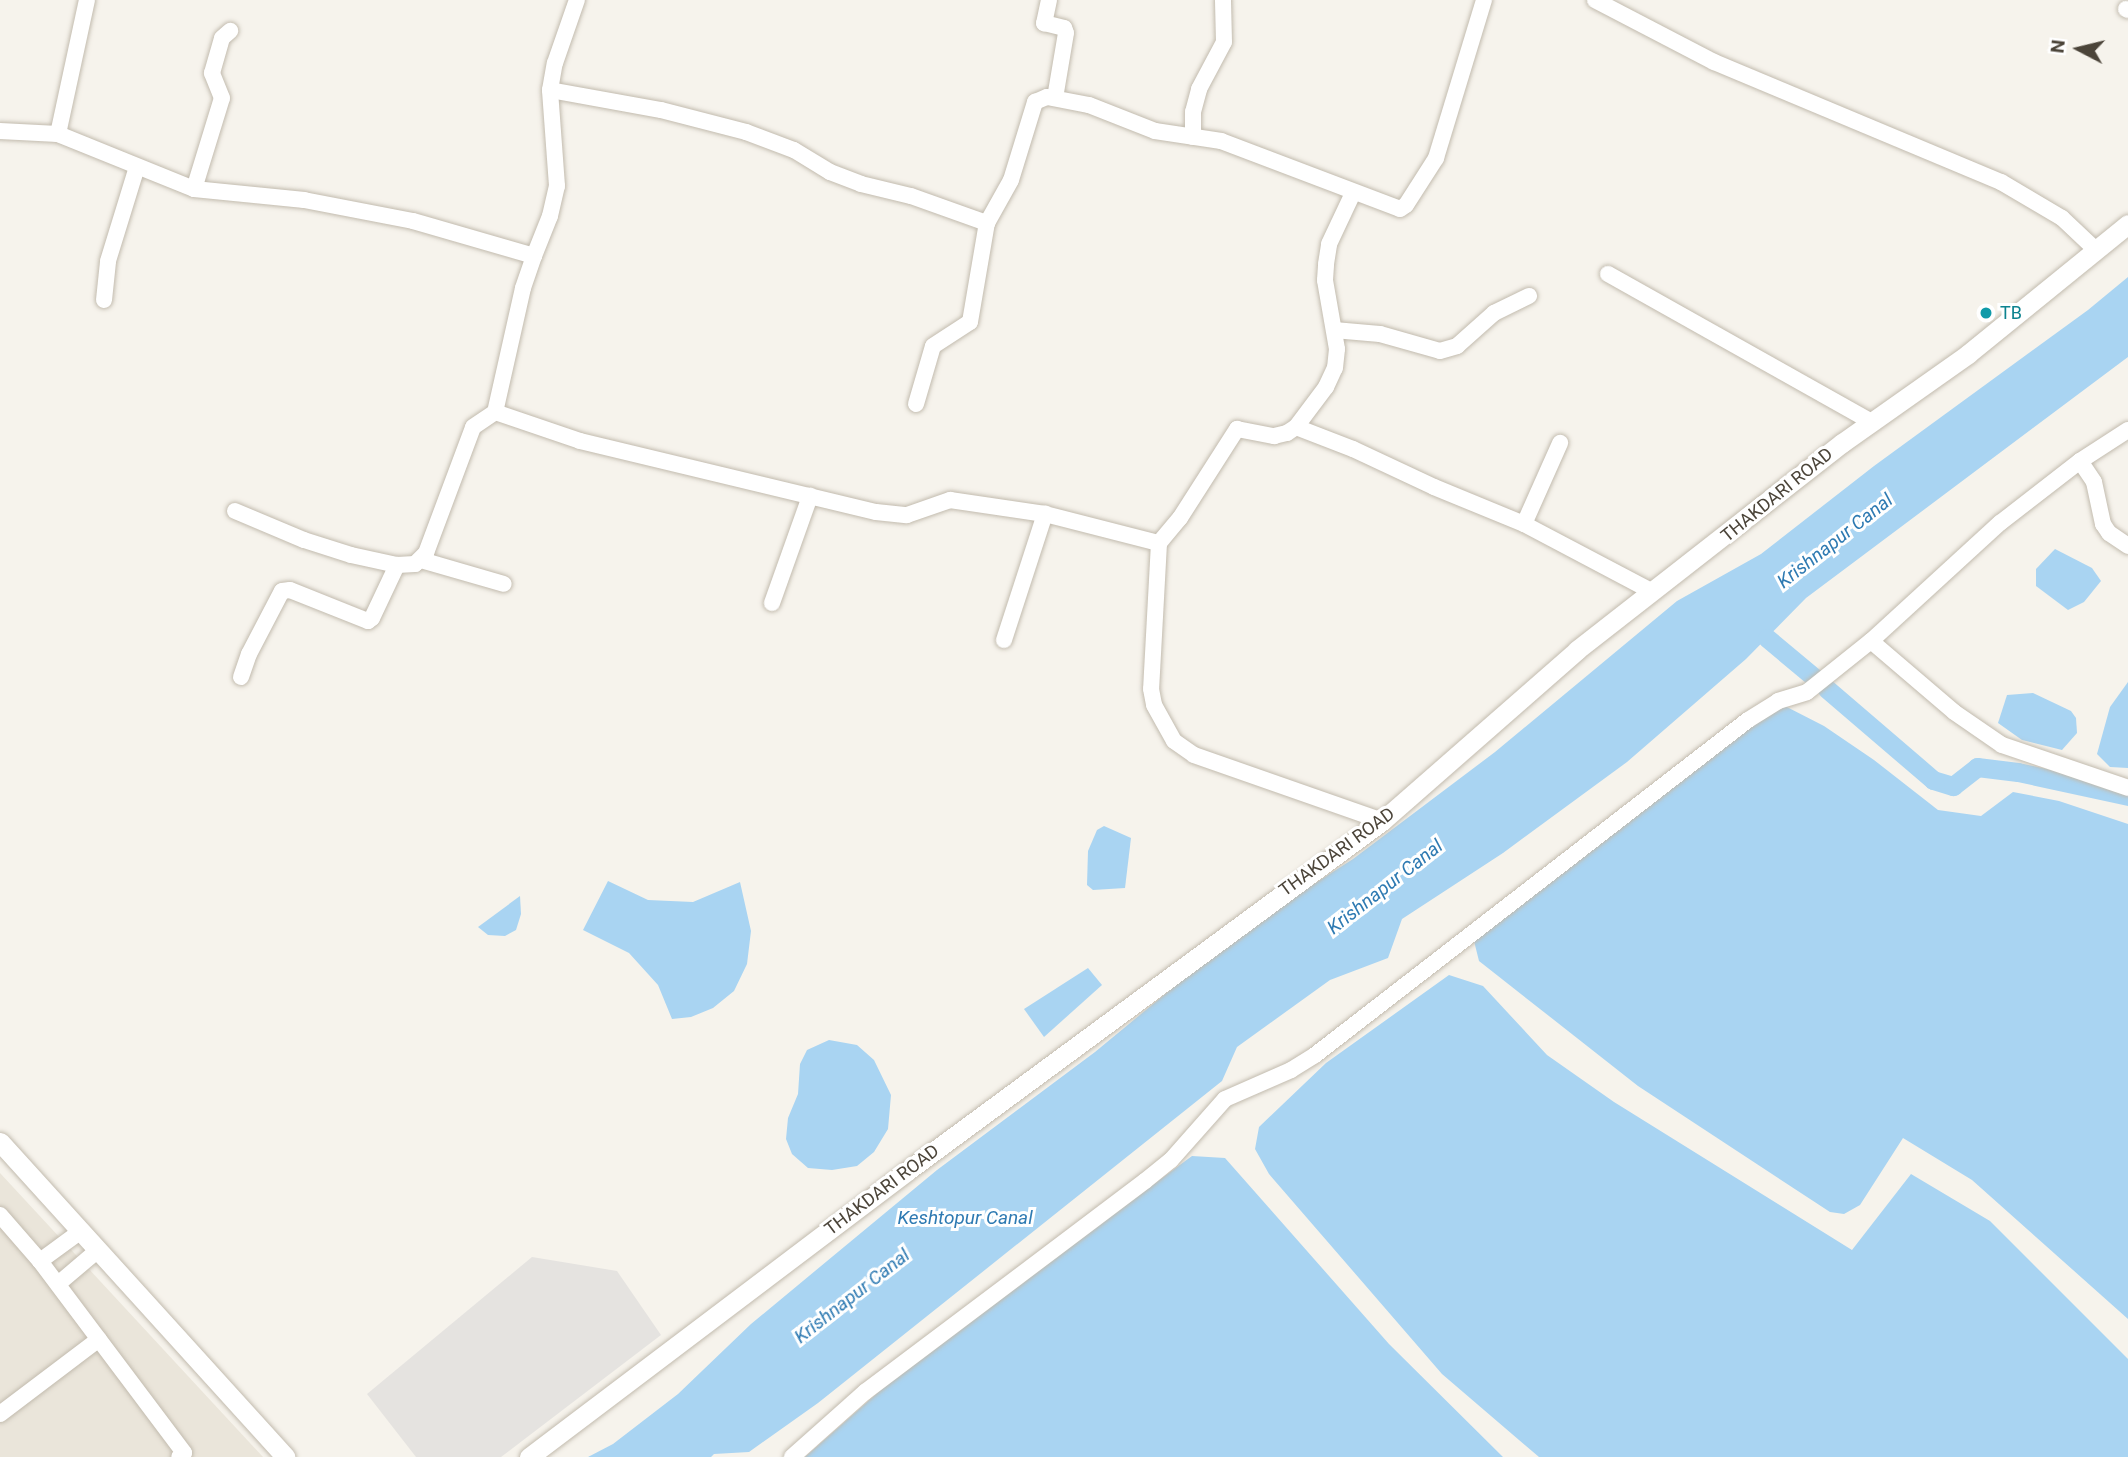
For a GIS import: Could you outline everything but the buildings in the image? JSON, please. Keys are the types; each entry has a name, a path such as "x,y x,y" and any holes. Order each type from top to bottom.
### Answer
{"street":[{"path":"58,134 87,0"},
{"path":"234,511 303,540 397,565 415,565 421,560 473,427 495,412 516,314 550,216 557,186 550,90 555,63 577,0"},
{"path":"1049,0 1044,23 1064,28 1066,33 1055,98"},
{"path":"1193,137 1193,112 1199,89 1224,42 1223,0"},
{"path":"916,404 933,346 970,322 987,223 1011,180 1035,102 1040,97 1088,105 1155,131 1242,148 1394,209 1406,205 1436,158 1484,0"},
{"path":"1595,0 1714,62 2001,182 2062,218 2096,250"},
{"path":"194,188 222,98 212,73 222,38 230,31"},
{"path":"550,90 661,110 746,132 794,150 830,172 861,184 911,196 987,223"},
{"path":"0,131 58,134 194,188 304,200 413,221 534,256"},
{"path":"104,300 108,261 137,167"},
{"path":"1353,193 1329,244 1326,264 1325,280 1337,349 1335,368 1326,387 1296,427 1274,436 1237,429 1180,518 1159,543 1151,689 1154,705 1174,741 1194,755 1382,821"},
{"name":"THAKDARI ROAD","path":"529,1457 918,1163 1382,821 1577,650 1872,422 1968,354 2128,224"},
{"path":"1608,274 1872,422"},
{"path":"1334,330 1380,334 1440,351 1457,346 1494,313 1530,296"},
{"path":"495,412 580,441 900,515 950,500 1045,514 1159,543"},
{"path":"1296,427 1524,524 1653,592"},
{"path":"792,1457 865,1392 1171,1160 1225,1099 1291,1070 1315,1055 1748,720 1778,701 1807,692 1871,641 1959,558 2080,461 2128,430"},
{"path":"1524,524 1560,443"},
{"path":"2080,461 2094,482 2103,524 2109,533 2128,545"},
{"path":"772,603 810,496"},
{"path":"1004,640 1045,514"},
{"path":"421,560 504,584"},
{"path":"241,677 249,654 282,591 290,590 368,621 373,618 397,565"},
{"path":"1871,641 1954,712 2002,745 2128,788"},
{"path":"0,1142 286,1457"},
{"path":"0,1215 58,1284 183,1456"},
{"path":"40,1261 81,1231"},
{"path":"58,1284 98,1250"},
{"path":"0,1414 99,1339"}],"shaded area":[{"path":"0,1173 263,1457 0,1457"},
{"path":"532,1257 617,1271 661,1335 501,1457 416,1457 367,1394"}],"water":[{"name":"Keshtopur Canal","path":"2128,277 2128,357 1806,598 1746,659 1627,762 1503,853 1402,919 1388,958 1330,980 1237,1047 1222,1081 818,1403 749,1452 714,1454 711,1457 588,1457 613,1444 678,1394 751,1324 937,1170 1095,1052 1244,929 1353,859 1495,752 1677,601 1761,554 1874,466 2088,310"},
{"path":"2055,549 2092,568 2101,581 2084,602 2068,610 2036,586 2036,569"},
{"path":"2128,682 2128,768 2110,767 2097,754 2110,707"},
{"path":"2033,693 2071,711 2076,718 2077,733 2062,750 2022,740 1998,723 2007,695"},
{"path":"1781,704 1824,726 1874,760 1938,810 1981,816 2013,792 2059,801 2128,824 2128,1319 1972,1180 1903,1138 1860,1205 1844,1214 1830,1212 1638,1086 1479,961 1474,941 1674,782"},
{"path":"1104,826 1131,838 1125,888 1093,890 1087,885 1088,851 1097,830"},
{"path":"608,881 648,900 693,902 740,882 751,931 747,964 734,991 713,1008 691,1017 672,1019 658,985 629,953 583,930"},
{"path":"520,896 521,914 516,930 505,936 488,935 478,927"},
{"path":"1088,968 1102,985 1044,1037 1024,1009"},
{"path":"1449,975 1483,986 1547,1055 1614,1102 1852,1250 1911,1174 1990,1221 2128,1359 2128,1457 1539,1457 1442,1374 1269,1174 1255,1149 1259,1127 1326,1063"},
{"path":"829,1040 857,1045 874,1060 891,1095 888,1129 874,1152 857,1166 832,1170 808,1168 792,1154 786,1139 788,1118 798,1094 800,1064 807,1050"},
{"path":"1192,1156 1225,1158 1389,1344 1503,1457 805,1457 908,1366"}],"waterway":[{"path":"1767,638 1816,679"},
{"path":"1827,689 1933,780 1953,786 1977,767 2018,772 2128,796"}],"place":[{"name":"TB","path":"1986,313"}],"water label":[{"name":"Krishnapur Canal","path":"1835,541"},
{"name":"Krishnapur Canal","path":"1385,887"},
{"name":"Krishnapur Canal","path":"852,1296"}]}
